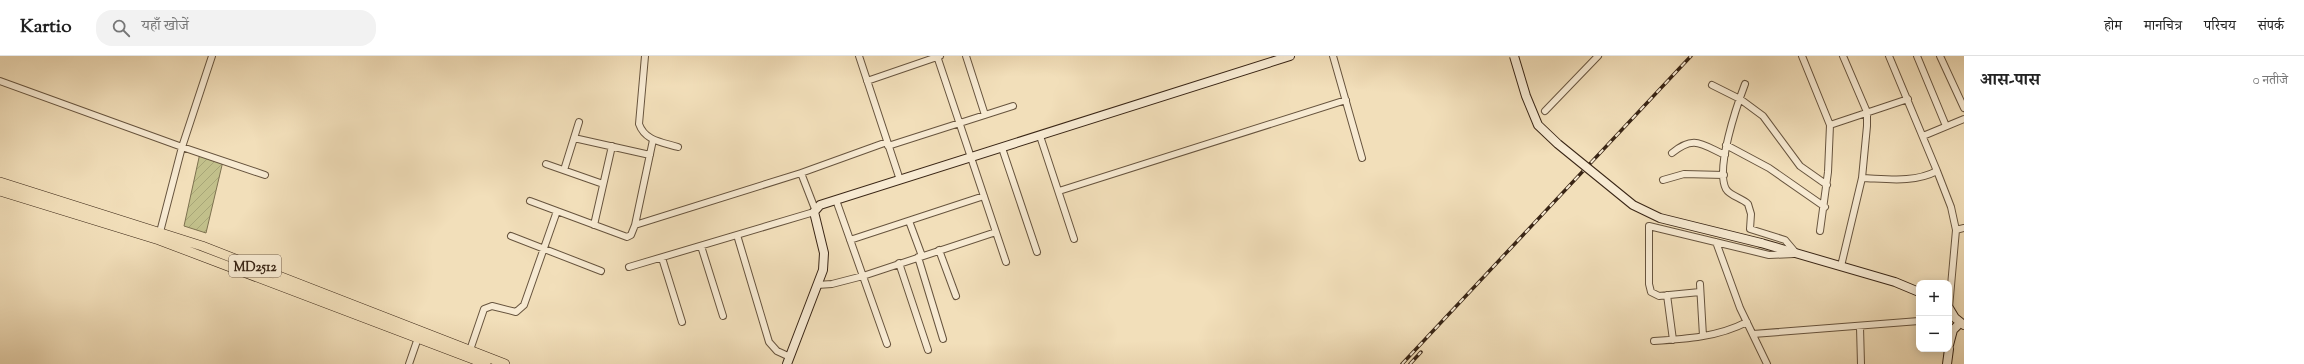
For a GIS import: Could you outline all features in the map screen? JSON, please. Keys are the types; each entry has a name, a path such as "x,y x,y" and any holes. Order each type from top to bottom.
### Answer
{"main road":[{"name":"MD2512","path":"0,182 202,246 505,364"},
{"name":"MD2512","path":"0,191 159,240 486,364"}],"street":[{"path":"160,232 182,147 212,56"},
{"path":"645,56 639,124 645,135 653,140 678,147"},
{"path":"859,56 900,180"},
{"path":"867,80 939,56 959,123 1006,262"},
{"path":"966,56 985,114"},
{"path":"629,267 738,235 815,210 836,200 1290,56"},
{"path":"1333,56 1362,158"},
{"path":"1514,56 1526,96 1538,125 1558,144 1633,205 1660,218 1761,243 1895,282 1916,291"},
{"path":"1545,112 1598,56"},
{"path":"1802,56 1830,126 1827,185 1820,231"},
{"path":"1841,266 1862,178 1867,142 1867,112 1843,56"},
{"path":"1889,56 1938,171 1951,207 1956,230 1952,280"},
{"path":"1917,56 1946,126"},
{"path":"1940,56 1964,108"},
{"path":"0,81 182,147 265,175"},
{"path":"1745,84 1726,145 1724,175 1726,190 1744,201 1750,209 1750,229 1785,240 1797,254"},
{"path":"1712,85 1740,99 1763,116 1800,166 1827,185"},
{"path":"1830,126 1908,99"},
{"path":"1059,192 1346,100"},
{"path":"635,225 888,144 1013,106"},
{"path":"1923,136 1964,119"},
{"path":"564,170 579,122"},
{"path":"1040,136 1074,238"},
{"path":"574,138 650,156"},
{"path":"530,202 627,237 631,235 635,225 653,140"},
{"path":"1672,153 1682,145 1691,142 1725,155"},
{"path":"1726,145 1769,168 1825,206"},
{"path":"594,225 612,146"},
{"path":"1002,148 1037,252"},
{"path":"546,164 603,184"},
{"path":"1862,178 1903,180 1918,178 1938,171"},
{"path":"738,235 769,342 788,361 817,285 824,262 815,210 801,173"},
{"path":"1663,180 1684,174 1724,175"},
{"path":"850,240 984,196"},
{"path":"836,200 887,344"},
{"path":"470,350 484,309 492,306 516,312 524,305 557,211"},
{"path":"909,221 943,339"},
{"path":"1700,292 1654,295 1650,288 1649,226 1769,255 1797,254"},
{"path":"1956,230 1964,228"},
{"path":"817,285 832,284 863,276 996,232"},
{"path":"511,236 601,271"},
{"path":"1716,242 1747,322 1767,364"},
{"path":"701,246 723,316"},
{"path":"939,250 956,296"},
{"path":"662,258 682,322"},
{"path":"899,263 928,350"},
{"path":"1700,284 1703,336"},
{"path":"1667,295 1673,340"},
{"path":"1753,334 1860,327 1916,321"},
{"path":"1952,334 1957,321"},
{"path":"1654,341 1673,340 1723,332 1747,322"},
{"path":"1860,327 1861,364"},
{"path":"409,364 418,338"},
{"path":"1947,364 1948,352"}],"shaded area":[{"path":"200,153 223,161 206,233 184,226"}],"railway":[{"path":"1402,364 1691,56"},
{"path":"1410,364 1421,352"}]}
